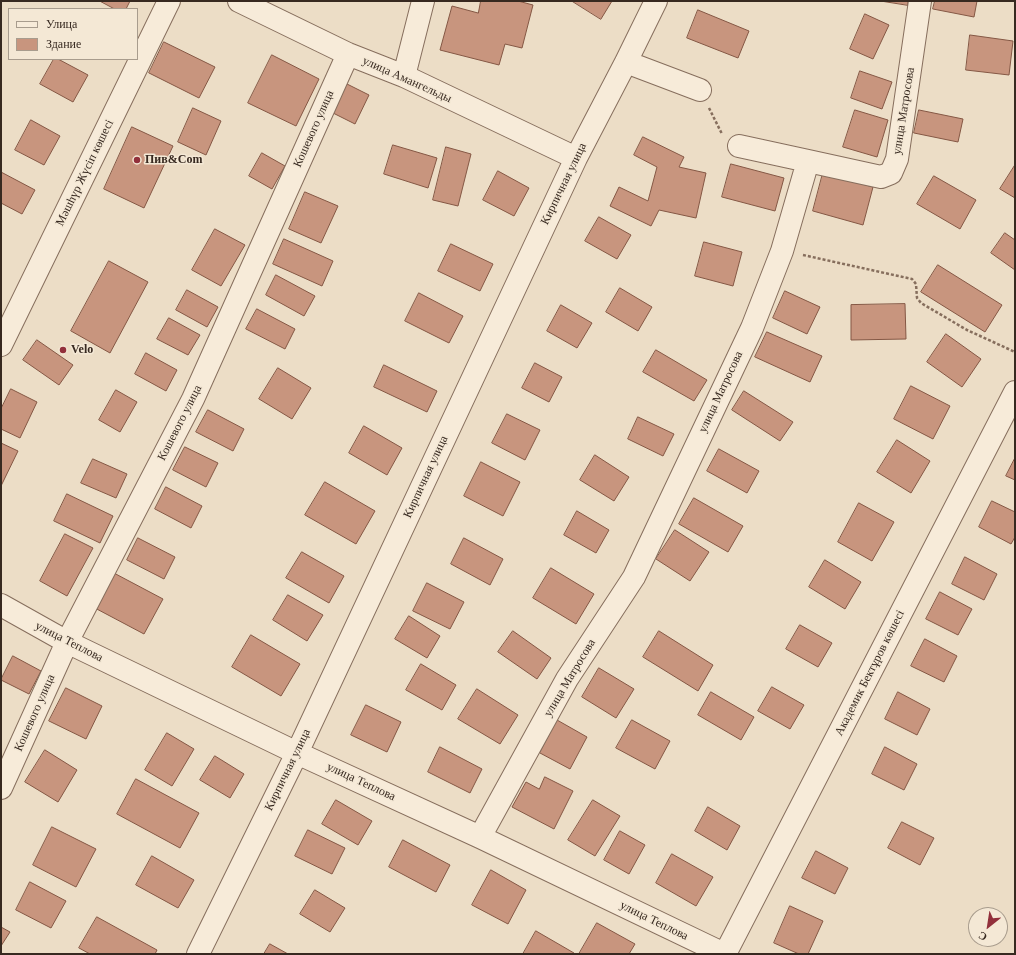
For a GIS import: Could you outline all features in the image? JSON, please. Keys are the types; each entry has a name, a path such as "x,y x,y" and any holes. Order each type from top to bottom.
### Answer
{"street":[{"name":"Мәшһүр Жүсіп көшесі","path":"1,345 169,1"},
{"name":"улица Амангельды","path":"238,1 348,54 404,76 576,158"},
{"path":"404,76 423,1"},
{"name":"Кирпичная улица","path":"198,954 298,753 576,158 656,1"},
{"name":"улица Матросова","path":"480,837 567,679 634,577 752,328 782,250 808,161 881,177 891,173 897,159 920,1"},
{"name":"Кошевого улица","path":"1,788 67,642 193,399 348,54"},
{"path":"626,62 700,90"},
{"path":"739,146 808,161"},
{"name":"Академик Бектұров көшесі","path":"724,954 1015,392"},
{"name":"улица Теплова","path":"1,605 67,642 724,954"}],"path":[{"path":"700,90 722,134 739,146"},
{"path":"782,250 912,279 916,284 917,298 920,303 967,330 1015,352"}],"building":[{"path":"100,1 130,1 126,8 113,8"},
{"path":"481,1 518,1 533,5 522,48 505,44 499,65 440,50 452,6 478,13"},
{"path":"572,1 612,1 601,19"},
{"path":"881,1 908,1 908,5"},
{"path":"935,1 977,1 974,17 933,9"},
{"path":"698,10 749,31 738,58 687,38"},
{"path":"865,14 889,25 873,59 850,49"},
{"path":"970,35 1013,41 1009,75 966,70"},
{"path":"164,42 215,67 199,98 149,73"},
{"path":"272,55 319,79 296,126 248,103"},
{"path":"53,60 60,60 88,75 73,102 40,84"},
{"path":"860,71 892,82 882,109 851,98"},
{"path":"343,82 369,95 355,124 329,111"},
{"path":"193,108 221,121 206,155 178,142"},
{"path":"855,110 888,120 877,157 843,147"},
{"path":"919,110 963,119 958,142 914,133"},
{"path":"31,120 60,136 44,165 15,150"},
{"path":"132,127 173,146 144,208 104,189"},
{"path":"643,137 684,157 679,167 706,173 696,218 659,210 651,226 610,206 619,187 648,201 657,167 634,155"},
{"path":"393,145 437,158 428,188 384,174"},
{"path":"446,147 471,154 458,206 433,200"},
{"path":"262,153 285,166 272,189 249,176"},
{"path":"731,164 784,178 775,211 722,197"},
{"path":"1015,165 1015,198 1000,189"},
{"path":"498,171 529,188 514,216 483,200"},
{"path":"1,172 35,190 22,214 1,203"},
{"path":"823,173 873,187 863,225 813,211"},
{"path":"934,176 976,200 960,229 917,204"},
{"path":"305,192 338,206 321,243 289,229"},
{"path":"599,217 631,235 617,259 585,241"},
{"path":"215,229 245,245 221,286 192,270"},
{"path":"1005,233 1015,240 1015,270 991,253"},
{"path":"284,239 333,261 322,286 273,264"},
{"path":"704,242 742,252 733,286 695,276"},
{"path":"451,244 493,264 480,291 438,271"},
{"path":"109,261 148,282 110,353 71,331"},
{"path":"938,265 1002,305 985,332 921,292"},
{"path":"276,275 315,296 304,316 266,295"},
{"path":"620,288 652,307 638,331 606,312"},
{"path":"187,290 218,307 207,327 176,310"},
{"path":"785,291 820,307 807,334 773,318"},
{"path":"419,293 463,316 449,343 405,321"},
{"path":"905,304 906,339 851,340 851,305"},
{"path":"561,305 592,323 577,348 547,331"},
{"path":"257,309 295,329 285,349 246,329"},
{"path":"169,318 200,335 188,355 157,339"},
{"path":"767,332 822,356 810,382 755,357"},
{"path":"946,334 981,359 962,387 927,362"},
{"path":"37,340 73,365 59,385 23,360"},
{"path":"656,350 707,380 694,401 643,372"},
{"path":"146,353 177,370 166,391 135,374"},
{"path":"535,363 562,377 549,402 522,388"},
{"path":"384,365 437,391 427,412 374,387"},
{"path":"278,368 311,388 292,419 259,399"},
{"path":"911,386 950,406 933,439 894,419"},
{"path":"11,389 37,402 20,438 1,429 1,409"},
{"path":"116,390 137,402 120,432 99,420"},
{"path":"744,391 793,422 780,441 732,410"},
{"path":"208,410 244,429 233,451 196,432"},
{"path":"507,414 540,430 525,460 492,443"},
{"path":"638,417 674,434 663,456 628,439"},
{"path":"364,426 402,448 387,475 349,453"},
{"path":"897,440 930,461 911,493 877,472"},
{"path":"1,443 18,451 1,486"},
{"path":"185,447 218,463 206,487 173,470"},
{"path":"719,449 759,471 747,493 707,471"},
{"path":"595,455 629,477 614,501 580,480"},
{"path":"1015,458 1015,480 1006,476"},
{"path":"93,459 127,474 116,498 81,483"},
{"path":"481,462 520,482 503,516 464,496"},
{"path":"325,482 375,511 356,544 305,515"},
{"path":"166,487 202,506 191,528 155,509"},
{"path":"67,494 113,516 100,543 54,521"},
{"path":"694,498 743,526 728,552 679,524"},
{"path":"992,501 1015,512 1015,537 1011,544 979,527"},
{"path":"859,503 894,522 872,561 838,542"},
{"path":"577,511 609,530 596,553 564,535"},
{"path":"675,530 709,552 690,581 656,559"},
{"path":"65,534 93,548 67,596 40,581"},
{"path":"138,538 175,557 164,579 127,560"},
{"path":"464,538 503,559 490,585 451,564"},
{"path":"302,552 344,576 329,603 286,578"},
{"path":"965,557 997,574 984,600 952,584"},
{"path":"825,560 861,582 845,609 809,587"},
{"path":"551,568 594,594 576,624 533,598"},
{"path":"112,572 163,599 144,634 93,607"},
{"path":"427,583 464,602 450,629 413,611"},
{"path":"940,592 972,609 958,635 926,619"},
{"path":"288,595 323,615 307,641 273,620"},
{"path":"409,616 440,636 427,658 395,639"},
{"path":"800,625 832,643 818,667 786,649"},
{"path":"513,631 551,658 537,679 498,652"},
{"path":"659,631 713,665 698,691 643,657"},
{"path":"251,635 300,664 281,696 232,667"},
{"path":"925,639 957,656 944,682 911,666"},
{"path":"13,656 41,671 29,694 1,680"},
{"path":"421,664 456,685 442,710 406,690"},
{"path":"599,668 634,689 616,718 582,697"},
{"path":"772,687 804,705 790,729 758,711"},
{"path":"66,688 102,706 86,739 49,721"},
{"path":"477,689 518,715 500,744 458,719"},
{"path":"711,692 754,717 741,740 698,715"},
{"path":"898,692 930,709 917,735 885,719"},
{"path":"366,705 401,722 387,752 351,735"},
{"path":"557,720 587,737 570,769 540,753"},
{"path":"632,720 670,741 655,769 616,748"},
{"path":"167,733 194,749 172,786 145,770"},
{"path":"440,747 482,769 470,793 428,772"},
{"path":"885,747 917,764 904,790 872,774"},
{"path":"45,750 77,770 58,802 25,782"},
{"path":"215,756 244,774 230,798 200,780"},
{"path":"545,777 573,791 554,829 512,807 526,782 539,789"},
{"path":"136,779 199,813 180,848 117,814"},
{"path":"336,800 372,821 358,845 322,824"},
{"path":"593,800 620,816 595,856 568,840"},
{"path":"708,807 740,826 727,850 695,831"},
{"path":"902,822 934,838 920,865 888,848"},
{"path":"52,827 96,849 76,887 33,865"},
{"path":"308,830 345,848 332,874 295,856"},
{"path":"620,831 645,845 629,874 604,860"},
{"path":"403,840 450,865 436,892 389,867"},
{"path":"816,851 848,868 835,894 802,878"},
{"path":"672,854 713,877 696,906 656,883"},
{"path":"152,856 194,880 178,908 136,885"},
{"path":"491,870 526,890 508,924 472,905"},
{"path":"30,882 66,901 51,928 16,910"},
{"path":"315,890 345,908 330,932 300,914"},
{"path":"790,906 823,921 808,954 799,954 774,943"},
{"path":"97,917 157,950 155,954 90,954 79,948"},
{"path":"597,923 635,944 629,954 579,954"},
{"path":"1,927 10,932 1,946"},
{"path":"536,931 574,953 523,954"},
{"path":"270,944 288,954 264,954"}],"place":[{"name":"Пив&Com","path":"137,160"},
{"name":"Velo","path":"63,350"}]}
